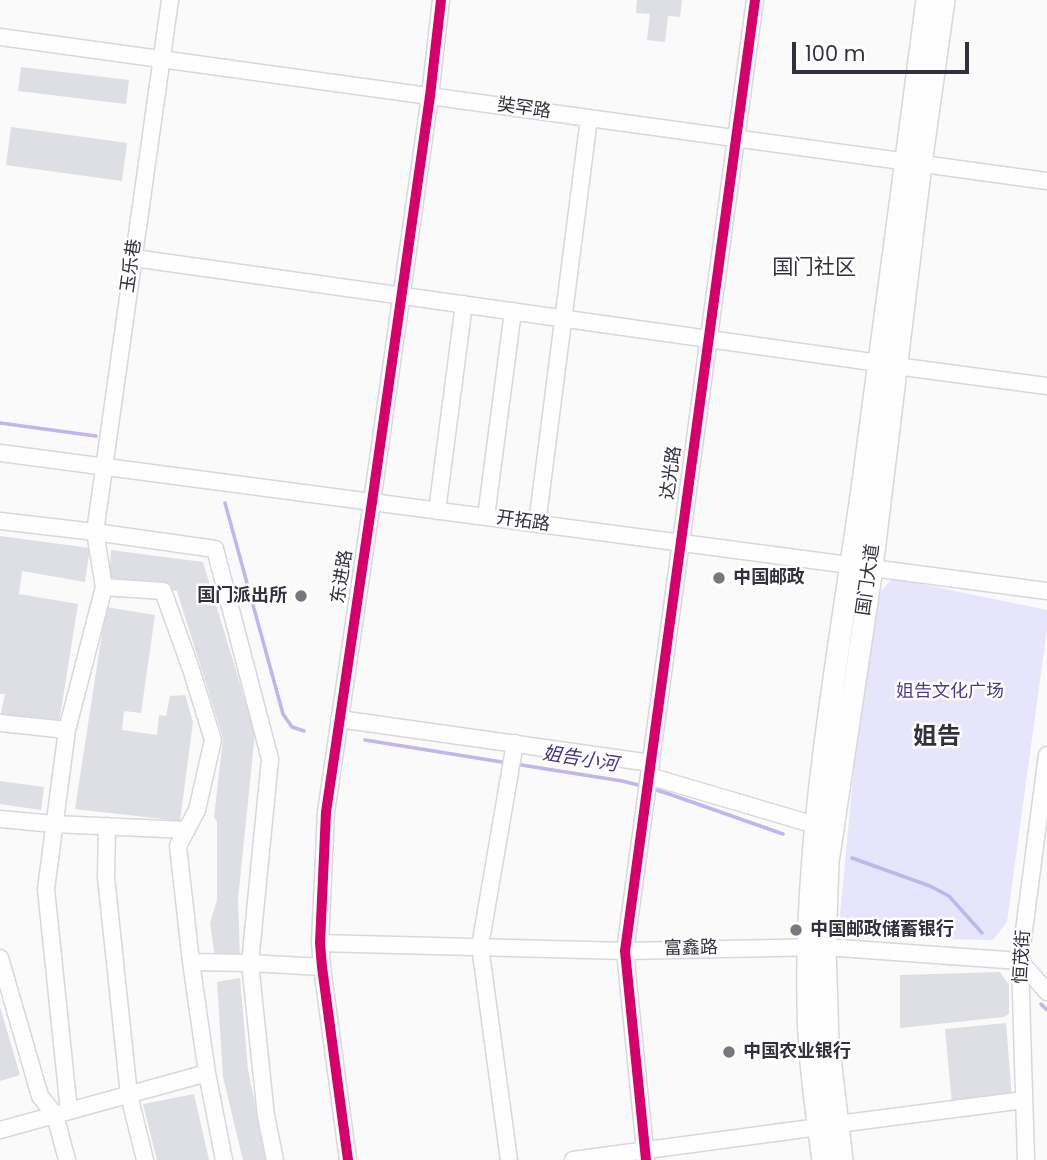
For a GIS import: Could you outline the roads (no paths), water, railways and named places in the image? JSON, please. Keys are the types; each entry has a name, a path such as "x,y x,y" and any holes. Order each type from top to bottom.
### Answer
{"highway":[{"name":"国门大道","path":"817,947 861,567 913,163 927,0"},
{"name":"国门大道","path":"913,163 944,0"},
{"name":"国门大道","path":"823,1160 828,1125 828,1041 817,947 815,825 861,567"},
{"name":"国门大道","path":"828,1125 842,1160"}],"street":[{"name":"玉乐巷","path":"104,587 95,532 170,0"},
{"name":"东进路","path":"348,1160 320,943 326,812 430,96 440,0"},
{"name":"达光路","path":"646,1155 625,951 755,0"},
{"name":"奘罕路","path":"0,37 1047,181"},
{"path":"537,524 589,118"},
{"path":"134,258 1047,386"},
{"path":"437,511 464,304"},
{"path":"486,517 513,311"},
{"name":"开拓路","path":"0,453 1047,591"},
{"path":"0,521 215,550 270,759 250,963 266,1116 275,1160"},
{"path":"67,1160 46,889 67,730 104,587 163,591 213,740 197,810 178,846 207,1073 225,1160"},
{"path":"339,719 513,757 649,779 815,825"},
{"path":"0,723 67,730"},
{"name":"恒茂街","path":"1026,1160 1024,966 1047,755"},
{"path":"509,1160 480,946 513,757"},
{"path":"0,819 187,830"},
{"path":"107,826 106,877 129,1094 145,1160"},
{"name":"富鑫路","path":"320,943 625,951 817,947 1024,966 1047,973"},
{"path":"0,958 40,1096 62,1113"},
{"path":"191,961 322,967"},
{"path":"1024,966 1047,992"},
{"path":"0,1130 207,1073"},
{"path":"573,1160 646,1155 828,1125 1024,1100"}],"waterway":[{"name":"姐告小河","path":"0,423 96,436"},
{"name":"姐告小河","path":"225,503 283,714 292,727 304,731"},
{"name":"姐告小河","path":"365,740 508,763"},
{"name":"姐告小河","path":"515,764 642,786"},
{"name":"姐告小河","path":"653,789 783,834"},
{"name":"姐告小河","path":"852,858 930,886 949,896 982,933"},
{"name":"姐告小河","path":"1041,1004 1047,1010"}],"place":[{"name":"中国邮政","path":"719,578"},
{"name":"国门派出所","path":"301,596"},
{"name":"中国邮政储蓄银行","path":"796,930"},
{"name":"中国农业银行","path":"729,1052"}],"district":[{"name":"国门社区","path":"814,269"},
{"name":"姐告","path":"937,738"}],"park label":[{"name":"姐告文化广场","path":"950,692"}]}
